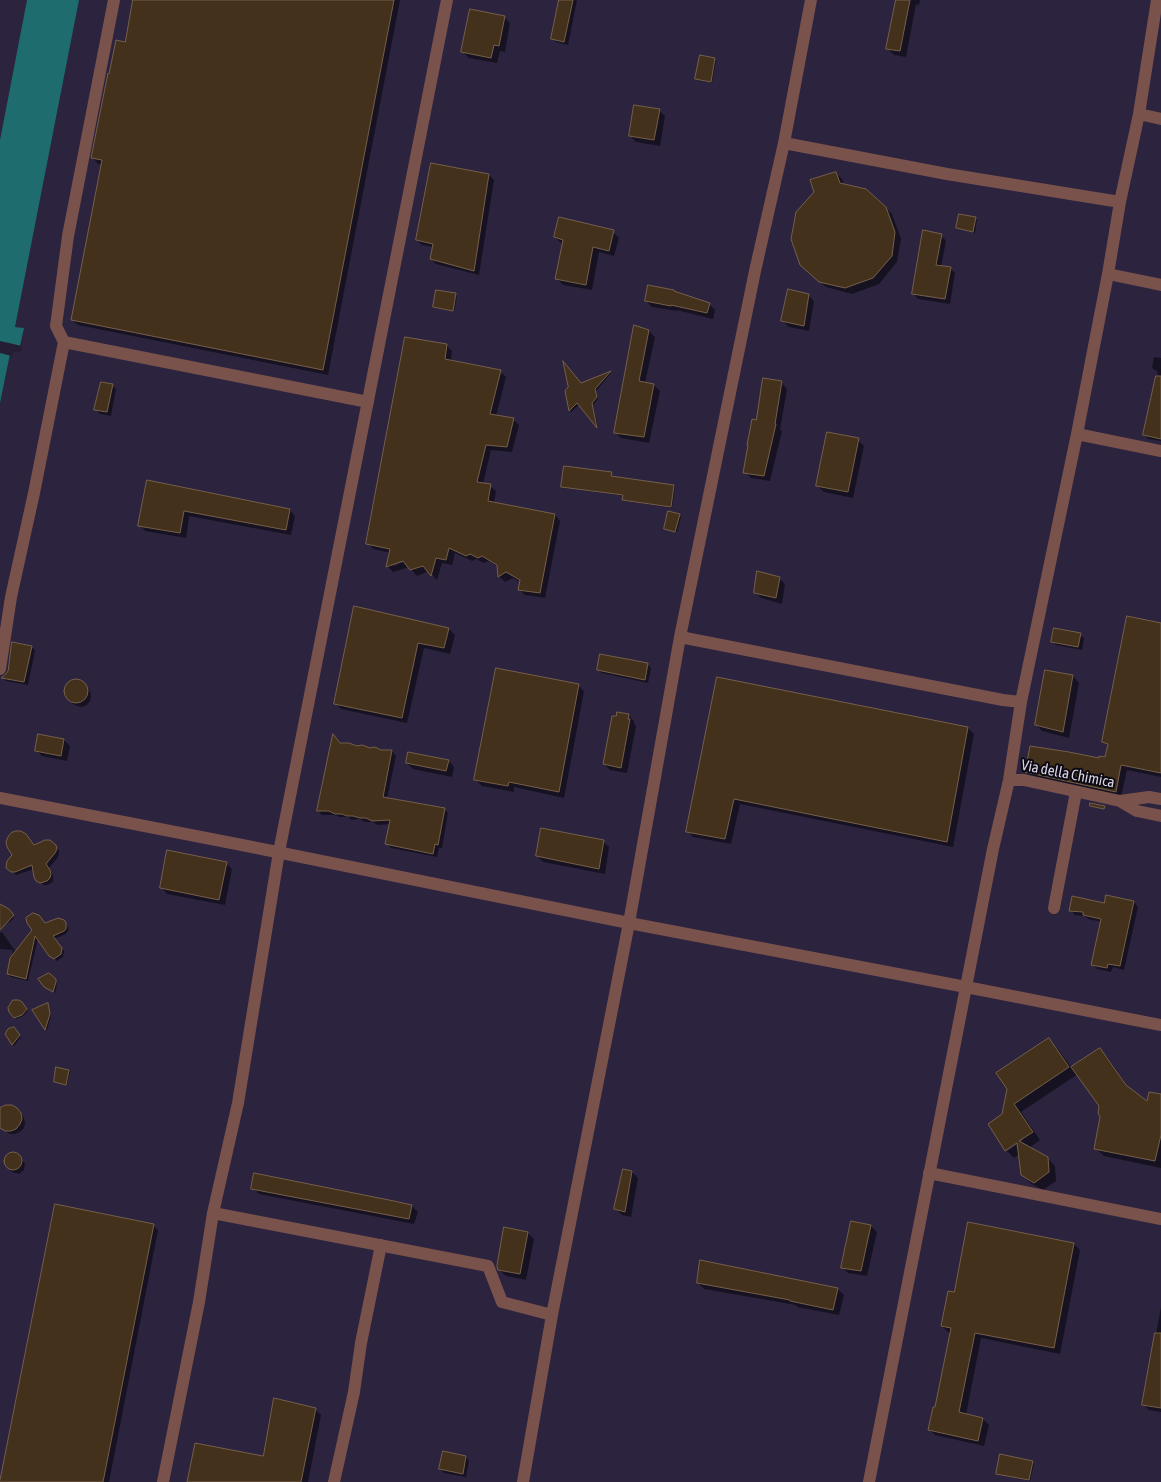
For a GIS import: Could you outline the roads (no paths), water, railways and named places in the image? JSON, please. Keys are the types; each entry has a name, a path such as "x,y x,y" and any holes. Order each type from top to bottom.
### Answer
{"lane":[{"path":"0,669 11,597 64,342 56,326 68,236 114,0"},
{"path":"164,1482 214,1213 238,1103 279,852 447,0"},
{"path":"523,1482 552,1315 628,923 680,637 755,271 784,143 811,0"},
{"path":"868,1482 993,849 1009,780 1021,702 1077,434 1120,202 1139,114 1157,0"},
{"path":"1139,114 1161,119"},
{"path":"784,143 947,174 1120,202"},
{"path":"1108,274 1161,285"},
{"path":"64,342 368,402"},
{"path":"1077,434 1161,451"},
{"path":"680,637 1021,702"},
{"name":"Via della Chimica","path":"1009,780 1024,780 1120,801"},
{"path":"1054,908 1076,792"},
{"path":"1120,801 1149,797 1161,799"},
{"path":"0,798 279,852 628,923 966,986 1161,1025"},
{"path":"1120,801 1137,811 1161,816"},
{"path":"929,1174 1161,1219"},
{"path":"214,1213 488,1266 502,1302 552,1315"},
{"path":"334,1482 354,1392 361,1343 381,1245"}]}
